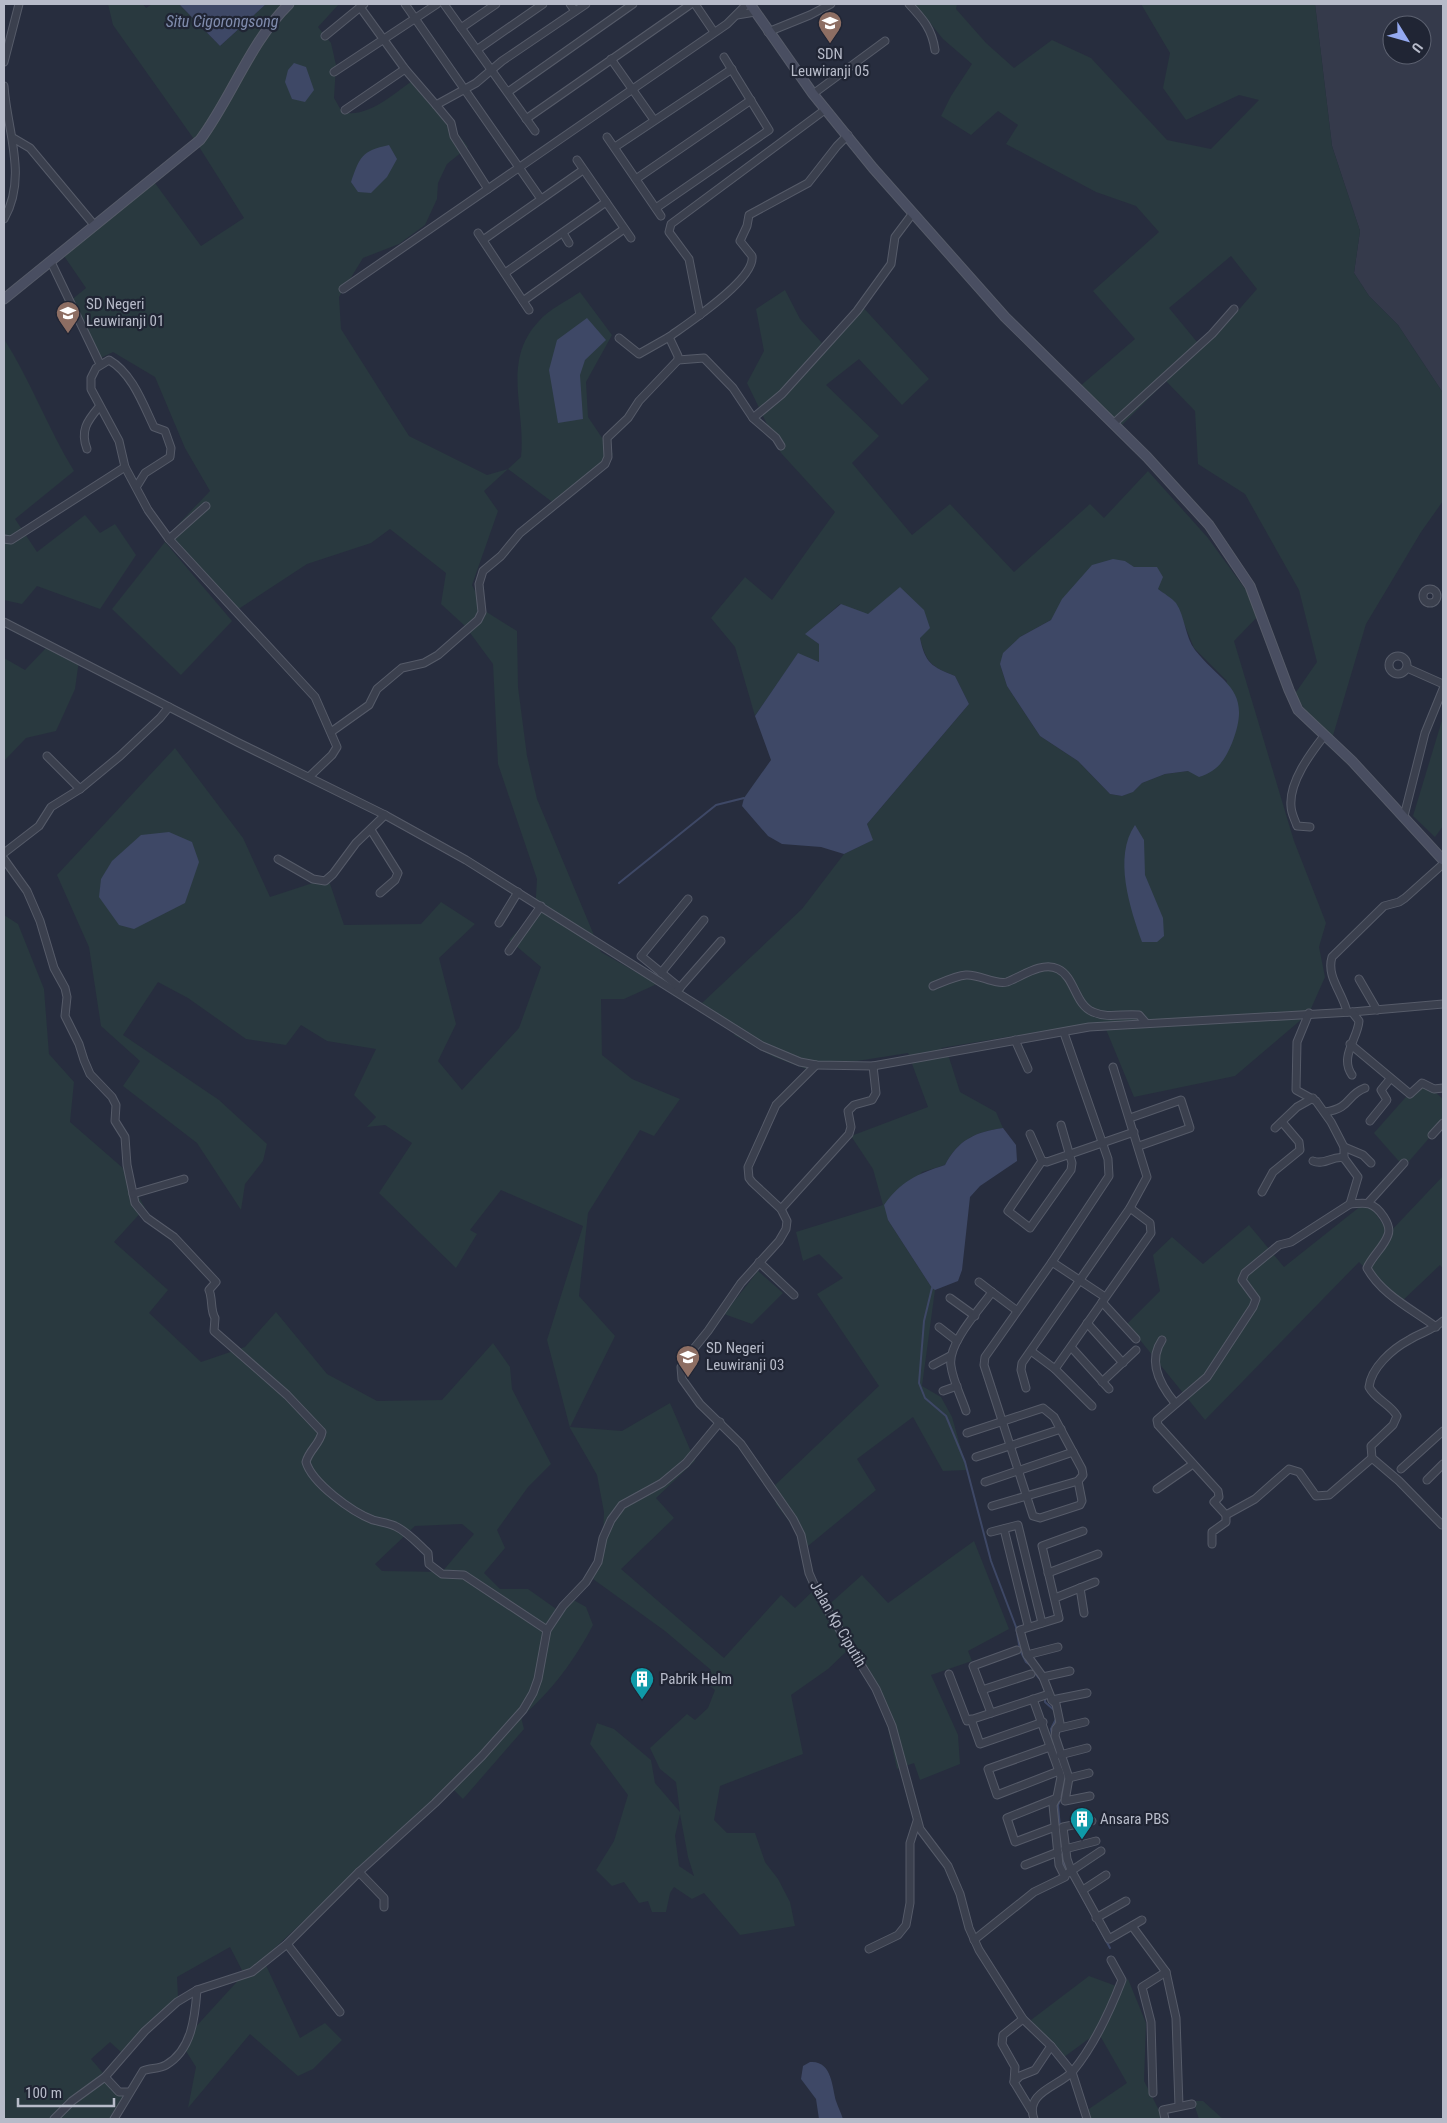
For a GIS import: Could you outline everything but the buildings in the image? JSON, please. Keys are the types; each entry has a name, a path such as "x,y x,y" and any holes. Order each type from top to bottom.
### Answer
{"main road":[{"path":"4,299 200,140 216,119 275,17 289,4"},
{"path":"748,4 813,94 914,214 1005,317 1181,492 1209,525 1250,586 1298,710 1404,816 1443,862"}],"street":[{"path":"4,58 19,4"},
{"path":"404,4 541,199"},
{"path":"334,72 437,4"},
{"path":"444,4 478,49 535,132"},
{"path":"461,28 496,4"},
{"path":"478,49 543,4"},
{"path":"570,4 575,11"},
{"path":"436,105 464,91 586,4"},
{"path":"508,92 633,4"},
{"path":"526,119 691,4"},
{"path":"695,4 714,32"},
{"path":"343,289 714,32 748,4"},
{"path":"768,32 810,15 831,4"},
{"path":"909,4 928,26 933,35 935,50"},
{"path":"325,36 362,5 405,69 451,123 454,136 488,189"},
{"path":"737,15 755,12"},
{"path":"813,94 885,41"},
{"path":"656,208 769,130 768,125 724,57"},
{"path":"611,58 654,120"},
{"path":"345,110 405,69"},
{"path":"614,147 732,69"},
{"path":"4,86 13,138 15,194 4,219"},
{"path":"636,179 751,100"},
{"path":"700,314 689,259 669,232 671,224 826,109"},
{"path":"619,338 639,354 669,337 723,297 752,266 752,256 740,241 747,226 749,215 808,182 837,146 848,136"},
{"path":"607,137 661,216"},
{"path":"13,138 30,148 95,226"},
{"path":"577,160 631,238"},
{"path":"483,240 583,170"},
{"path":"505,273 606,202"},
{"path":"753,418 782,394 872,292 892,264 895,238 914,214"},
{"path":"523,300 624,229"},
{"path":"478,233 529,310"},
{"path":"562,233 569,243"},
{"path":"51,262 100,364"},
{"path":"1113,424 1212,334 1234,309"},
{"path":"669,337 678,360"},
{"path":"331,732 369,705 377,689 402,668 424,663 438,655 478,620 482,612 479,584 483,571 501,556 520,533 604,464 608,457 607,438 628,418 639,401 678,360 704,358 733,388 753,418 776,438 781,446"},
{"path":"137,486 145,473 170,457 170,442 165,431 154,427 137,391 122,369 109,360 100,364 91,378 90,384 99,407 118,441 125,467 137,486 148,510 169,539 315,697 331,732 336,750 309,777"},
{"path":"87,449 84,440 84,428 86,422 99,407"},
{"path":"4,539 11,540 125,467"},
{"path":"169,539 206,506"},
{"path":"4,622 385,815 541,906 678,990 762,1046 800,1062 816,1065 873,1066 1090,1027 1349,1012 1443,1004"},
{"path":"1407,668 1443,684"},
{"path":"1404,816 1425,733 1443,689"},
{"path":"4,853 38,826 51,807 80,789 120,756 169,707"},
{"path":"1310,827 1296,826 1290,806 1296,782 1306,760 1324,736"},
{"path":"47,756 80,789"},
{"path":"278,859 313,879 325,881 333,874 356,842 372,830 385,815"},
{"path":"372,830 398,873 395,880 380,894"},
{"path":"4,859 27,891 40,921 54,968 65,988 67,997 65,1016 79,1044 90,1074 112,1097 116,1105 115,1121 125,1137 133,1194 140,1211 174,1236 216,1282 209,1290 213,1300 214,1330 287,1395 322,1432 321,1438 308,1454 306,1462 315,1478 342,1502 371,1519 395,1526 405,1532 428,1554 429,1564 442,1574 464,1575 547,1630"},
{"path":"1352,1075 1348,1066 1350,1044 1359,1027 1359,1021 1349,1012 1332,976 1330,964 1332,957 1384,906 1399,902 1405,898 1443,862"},
{"path":"499,923 518,892"},
{"path":"678,990 641,956 688,899"},
{"path":"509,951 541,906"},
{"path":"661,973 704,920"},
{"path":"678,990 721,941"},
{"path":"933,986 966,975 1004,983 1038,969 1050,967 1058,969 1068,978 1086,1007 1092,1012 1108,1016 1139,1015 1146,1023"},
{"path":"1359,979 1377,1010"},
{"path":"1309,1013 1297,1042 1294,1085 1298,1093 1313,1098 1325,1112 1344,1147 1344,1158"},
{"path":"1064,1033 1108,1159 1109,1176 1052,1262 1016,1310 985,1357 986,1375 1033,1516 1040,1518 1080,1505 1082,1501 1078,1481"},
{"path":"1015,1040 1028,1069"},
{"path":"1350,1044 1410,1094 1422,1083 1434,1089 1443,1088"},
{"path":"816,1065 776,1105 748,1167 752,1182 781,1209 849,1134 851,1127 848,1111 854,1105 872,1100 876,1093 873,1066"},
{"path":"1026,1388 1021,1370 1022,1363 1130,1208 1147,1177 1113,1066"},
{"path":"1370,1121 1387,1100 1381,1090 1390,1078"},
{"path":"1325,1112 1344,1107 1359,1090 1365,1088"},
{"path":"1274,1128 1297,1108 1313,1098"},
{"path":"1130,1118 1181,1100 1190,1128 1138,1146"},
{"path":"1262,1192 1273,1172 1300,1150 1299,1142 1282,1122"},
{"path":"1432,1135 1443,1123"},
{"path":"1042,1161 1008,1211 1030,1228 1071,1170 1072,1163 1061,1125"},
{"path":"1042,1161 1047,1162 1070,1155 1134,1132"},
{"path":"1030,1134 1042,1161"},
{"path":"1344,1147 1363,1155 1371,1163"},
{"path":"1313,1161 1322,1163 1338,1156 1344,1158 1358,1177 1350,1204"},
{"path":"1368,1203 1404,1163"},
{"path":"133,1194 184,1179"},
{"path":"1212,1544 1212,1532 1226,1522 1226,1515 1214,1502 1219,1497 1218,1490 1158,1425 1157,1420 1207,1378 1253,1307 1256,1299 1242,1280 1245,1273 1279,1245 1290,1242 1350,1204 1368,1203 1374,1206 1385,1219 1390,1233 1371,1258 1367,1268 1393,1298 1436,1327"},
{"path":"1055,1369 1150,1232 1150,1223 1130,1208"},
{"name":"Jalan Kp Ciputih","path":"781,1209 787,1221 786,1229 741,1283 681,1367 682,1379 700,1404 741,1444 793,1519 802,1536 810,1573 820,1598 876,1689 892,1726 910,1786 920,1829 948,1866 974,1940 1024,2019 1051,2046 1072,2072 1088,2119"},
{"path":"759,1262 794,1295"},
{"path":"1052,1262 1080,1280 1104,1300 1136,1339"},
{"path":"979,1282 1016,1310"},
{"path":"966,1411 951,1366 950,1356 957,1341 992,1292"},
{"path":"950,1298 975,1316"},
{"path":"1442,1525 1400,1481 1372,1458 1371,1446 1393,1425 1396,1416 1392,1408 1373,1394 1369,1387 1370,1380 1387,1356 1408,1340 1436,1327 1443,1320"},
{"path":"1087,1323 1123,1363"},
{"path":"939,1327 957,1341"},
{"path":"1162,1340 1154,1354 1157,1376 1175,1403"},
{"path":"1071,1347 1109,1389"},
{"path":"1102,1382 1136,1350"},
{"path":"1031,1351 1055,1369 1092,1406"},
{"path":"933,1366 950,1356"},
{"path":"944,1391 957,1386"},
{"path":"967,1433 1043,1408 1054,1417 1083,1474 1078,1481 992,1506"},
{"path":"54,2119 72,2101 105,2077 145,2031 177,2002 197,1990 252,1972 287,1944 359,1872 462,1776 523,1710 538,1680 547,1630 563,1606 586,1582 598,1562 607,1529 622,1505 662,1483 686,1463 720,1422"},
{"path":"976,1457 1061,1429"},
{"path":"1401,1469 1443,1431"},
{"path":"985,1482 1073,1452"},
{"path":"1226,1515 1255,1499 1289,1469 1299,1472 1316,1496 1328,1494 1372,1458"},
{"path":"1157,1489 1193,1464"},
{"path":"1427,1480 1443,1464"},
{"path":"991,1532 1018,1525 1042,1623"},
{"path":"1004,1529 1028,1626"},
{"path":"1082,1531 1042,1546 1059,1618 1020,1630 1027,1655 1043,1678 1048,1697 1056,1704 1060,1722 1055,1736 1060,1755 1070,1778 1065,1801 1090,1796"},
{"path":"1048,1573 1098,1554"},
{"path":"1055,1598 1095,1582"},
{"path":"1080,1588 1084,1613"},
{"path":"1027,1655 1058,1647"},
{"path":"991,1713 973,1666 1016,1650"},
{"path":"1043,1678 1070,1671"},
{"path":"949,1674 967,1721 1033,1699 1087,1693"},
{"path":"982,1690 1031,1674"},
{"path":"1033,1699 1043,1722 1061,1777 1057,1797 1053,1805 1059,1864 1065,1877"},
{"path":"971,1719 980,1744 1043,1722"},
{"path":"1056,1729 1085,1722"},
{"path":"1050,1746 988,1769 998,1795 1059,1771"},
{"path":"1060,1755 1087,1748"},
{"path":"1070,1778 1089,1774"},
{"path":"1055,1827 1015,1842 1007,1818 1057,1797"},
{"path":"869,1949 898,1935 906,1925 910,1903 910,1843 917,1821"},
{"path":"1092,1821 1063,1827 1071,1870 1109,1939 1142,1920"},
{"path":"1066,1849 1096,1841"},
{"path":"974,1940 1034,1892 1065,1877 1071,1870 1101,1851"},
{"path":"1025,1865 1058,1852"},
{"path":"359,1872 384,1898 384,1907"},
{"path":"1082,1890 1106,1875"},
{"path":"1096,1918 1126,1901"},
{"path":"1132,1926 1166,1972 1176,2018 1179,2106"},
{"path":"287,1944 340,2012"},
{"path":"1031,2110 1034,2103 1048,2087 1072,2072 1109,2012 1122,1980 1111,1960"},
{"path":"1153,2093 1150,2022 1142,1987 1166,1972"},
{"path":"114,2119 143,2072 164,2066 181,2051 195,2023 197,1990"},
{"path":"1024,2019 1003,2035 1002,2044 1015,2067 1014,2082 1031,2110 1034,2119"},
{"path":"1014,2082 1020,2076 1036,2070 1051,2046"},
{"path":"105,2077 119,2092 129,2092"},
{"path":"1165,2119 1163,2110 1192,2104"}],"shaded area":[{"path":"108,4 143,4 146,8 152,4 179,4 220,46 266,4 339,4 318,27 331,43 336,65 334,98 342,112 361,112 371,108 415,79 468,147 447,164 438,183 437,199 425,225 399,244 363,258 339,297 341,329 409,436 487,475 508,469 484,491 498,511 472,585 485,611 517,631 518,687 527,756 537,799 601,952 657,984 624,999 601,999 602,1055 632,1079 680,1099 654,1136 640,1130 588,1213 579,1296 615,1336 570,1427 622,1431 670,1403 695,1461 656,1498 674,1518 621,1569 724,1658 781,1595 795,1608 813,1591 824,1609 862,1575 888,1603 974,1541 1009,1629 968,1651 972,1661 931,1675 958,1735 960,1764 920,1780 914,1763 897,1769 882,1701 849,1649 828,1669 791,1695 803,1754 720,1786 714,1820 727,1833 755,1833 765,1862 778,1879 790,1902 795,1926 740,1935 704,1893 692,1899 674,1887 670,1893 666,1912 652,1912 648,1901 639,1903 624,1882 612,1886 596,1870 614,1841 628,1795 590,1744 597,1723 614,1729 651,1760 655,1783 680,1812 676,1782 660,1769 650,1748 687,1714 695,1720 708,1708 715,1690 704,1681 711,1670 665,1631 593,1579 602,1558 604,1512 597,1475 570,1428 547,1340 583,1226 501,1190 470,1230 477,1234 456,1268 379,1193 412,1143 385,1125 367,1127 376,1117 354,1095 376,1049 327,1041 301,1025 286,1045 246,1039 188,998 158,982 123,1035 219,1100 267,1144 263,1161 245,1184 241,1210 197,1143 123,1086 140,1061 101,1026 89,947 57,875 175,748 243,838 270,897 328,878 344,925 421,924 441,902 475,924 439,958 456,1024 438,1061 462,1090 519,1028 541,967 509,940 535,913 537,879 498,764 493,664 465,626 441,604 446,573 390,529 371,543 307,564 234,612 170,533 210,491 185,448 155,377 113,352 99,359 69,302 86,288 62,253 152,179 201,246 244,218 196,142 113,25","holes":["680,1814 688,1857 694,1876 679,1866 675,1836"]},
{"path":"915,4 957,4 956,9 986,43 1014,68 1052,40 1091,58 1167,140 1211,149 1259,100 1239,95 1186,120 1163,88 1170,53 1141,4 1315,4 1332,146 1360,231 1354,273 1369,296 1398,325 1443,393 1443,501 1421,532 1366,624 1332,739 1313,720 1294,695 1317,662 1299,590 1245,494 1198,464 1195,411 1166,381 1121,426 1079,387 1135,339 1093,291 1159,232 1136,206 1096,192 1006,144 1018,125 998,111 971,135 941,116 951,96 972,64 943,39","holes":["1231,256 1257,289 1220,331 1202,348 1169,308"]},
{"path":"1315,4 1443,4 1443,393 1398,325 1369,296 1354,273 1360,231 1332,146"},
{"path":"785,290 800,319 822,343 859,303 929,379 902,405 859,359 826,385 879,436 852,463 912,535 950,504 1014,572 1090,504 1104,518 1148,471 1208,538 1262,612 1234,641 1294,841 1326,923 1319,947 1325,977 1309,1013 1235,1076 1134,1097 1105,1027 1038,1032 941,1048 947,1051 960,1092 996,1112 1003,1128 984,1132 968,1139 956,1149 945,1165 922,1172 888,1220 935,1290 922,1386 941,1397 952,1417 967,1470 943,1471 913,1417 857,1459 876,1490 808,1546 776,1504 772,1488 879,1386 817,1294 843,1278 819,1254 803,1261 796,1232 883,1205 873,1169 851,1136 928,1107 908,1053 806,1069 774,1057 734,1035 738,1027 702,1003 802,909 844,854 872,840 867,824 969,704 955,676 935,667 928,659 920,638 840,604 806,634 819,644 819,662 798,654 755,716 735,647 711,618 745,577 772,600 835,512 781,453 747,383 764,351 756,309","holes":["1125,561 1176,604 1194,648 1227,681 1188,771 1165,774 1142,783 1134,791 1122,796 1110,794 1078,761 1040,736 1007,686 1000,664 1020,637 1051,620"]},
{"path":"580,292 612,335 586,382 588,417 613,454 555,504 508,469 521,457 522,439 518,369 521,352 528,336 539,321 553,309"},
{"path":"4,339 23,371 74,471 15,519 37,552 85,515 100,533 115,524 136,555 100,609 37,586 22,604 4,600"},
{"path":"165,542 232,621 181,675 112,609"},
{"path":"46,648 79,660 75,689 56,731 26,738 4,761 4,658 25,670"},
{"path":"1443,717 1443,826 1435,837 1413,816"},
{"path":"4,915 18,924 44,989 49,1054 74,1082 70,1122 124,1169 145,1208 114,1242 168,1290 149,1313 201,1362 245,1347 276,1312 327,1374 377,1401 442,1400 493,1343 510,1367 512,1389 551,1464 528,1487 497,1530 505,1548 484,1573 500,1589 528,1589 559,1611 570,1598 586,1607 593,1625 562,1675 542,1698 521,1717 524,1729 463,1799 452,1788 409,1823 263,1959 300,2038 325,2023 342,2040 313,2069 298,2076 250,2034 188,2108 196,2067 181,2043 244,1974 230,1947 177,1977 178,1997 122,2053 110,2042 91,2059 128,2102 115,2119 4,2119","holes":["462,1524 474,1534 442,1572 382,1571 375,1564 415,1526"]},
{"path":"1421,1080 1443,1099 1443,1122 1404,1167 1374,1133"},
{"path":"1443,1176 1443,1269 1440,1265 1400,1303 1359,1262 1205,1420 1127,1324 1160,1291 1153,1255 1172,1237 1203,1264 1249,1225 1284,1267 1367,1201 1389,1233"},
{"path":"758,1271 783,1293 752,1324 724,1314"},
{"path":"1089,1976 1119,1987 1128,1979 1146,2023 1144,2081 1160,2112 1160,2119 1084,2119 1083,2113 1127,2083 1098,2032 1060,2060 1031,2020"},
{"path":"1193,2101 1203,2101 1223,2119 1199,2119"}],"water":[{"name":"Situ Cigorongsong","path":"179,4 266,4 220,46"},
{"path":"294,63 306,67 314,90 305,102 292,99 285,82 288,70"},
{"path":"389,145 397,159 387,177 371,193 358,192 351,182 363,156 380,147"},
{"path":"587,318 606,340 585,360 580,375 583,419 558,423 549,370 557,340"},
{"path":"1113,559 1125,561 1134,567 1157,567 1163,577 1158,589 1176,603 1192,645 1205,662 1232,689 1237,699 1239,711 1238,725 1227,755 1211,772 1199,777 1188,771 1165,774 1142,783 1133,792 1122,796 1110,794 1078,761 1040,736 1007,686 1000,664 1003,653 1020,637 1051,620 1062,599 1092,565"},
{"path":"900,587 924,610 930,628 920,638 927,659 935,667 955,676 969,704 867,824 873,840 844,854 821,847 782,844 768,836 742,806 744,798 771,760 755,716 798,653 819,662 819,644 805,634 841,604 868,614"},
{"path":"1135,825 1144,840 1145,875 1163,918 1164,936 1157,942 1142,942 1126,883 1125,852 1128,838"},
{"path":"169,832 192,842 199,862 185,903 134,929 119,925 99,897 101,879 112,861 141,835"},
{"path":"1003,1128 1016,1145 1017,1161 980,1186 970,1197 962,1270 958,1281 935,1290 888,1220 884,1205 910,1179 945,1165 956,1149 968,1139 984,1132"},
{"path":"810,2062 823,2065 827,2070 843,2119 819,2119 816,2099 801,2079 803,2066"}],"waterway":[{"path":"619,883 716,805 744,798"},
{"path":"932,1288 924,1321 919,1383 925,1398 946,1416 965,1462 991,1561 1016,1627 1020,1650 1026,1662 1030,1665"},
{"path":"1035,1670 1034,1672 1042,1682"},
{"path":"1045,1689 1045,1702 1054,1710"},
{"path":"1055,1752 1051,1729 1056,1719"},
{"path":"1061,1768 1064,1786 1058,1805 1063,1862 1110,1948"}],"place":[{"name":"SDN Leuwiranji 05","path":"830,44"},
{"name":"SD Negeri Leuwiranji 01","path":"68,334"},
{"name":"SD Negeri Leuwiranji 03","path":"688,1378"},
{"name":"Pabrik Helm","path":"642,1700"},
{"name":"Ansara PBS","path":"1082,1840"}]}
